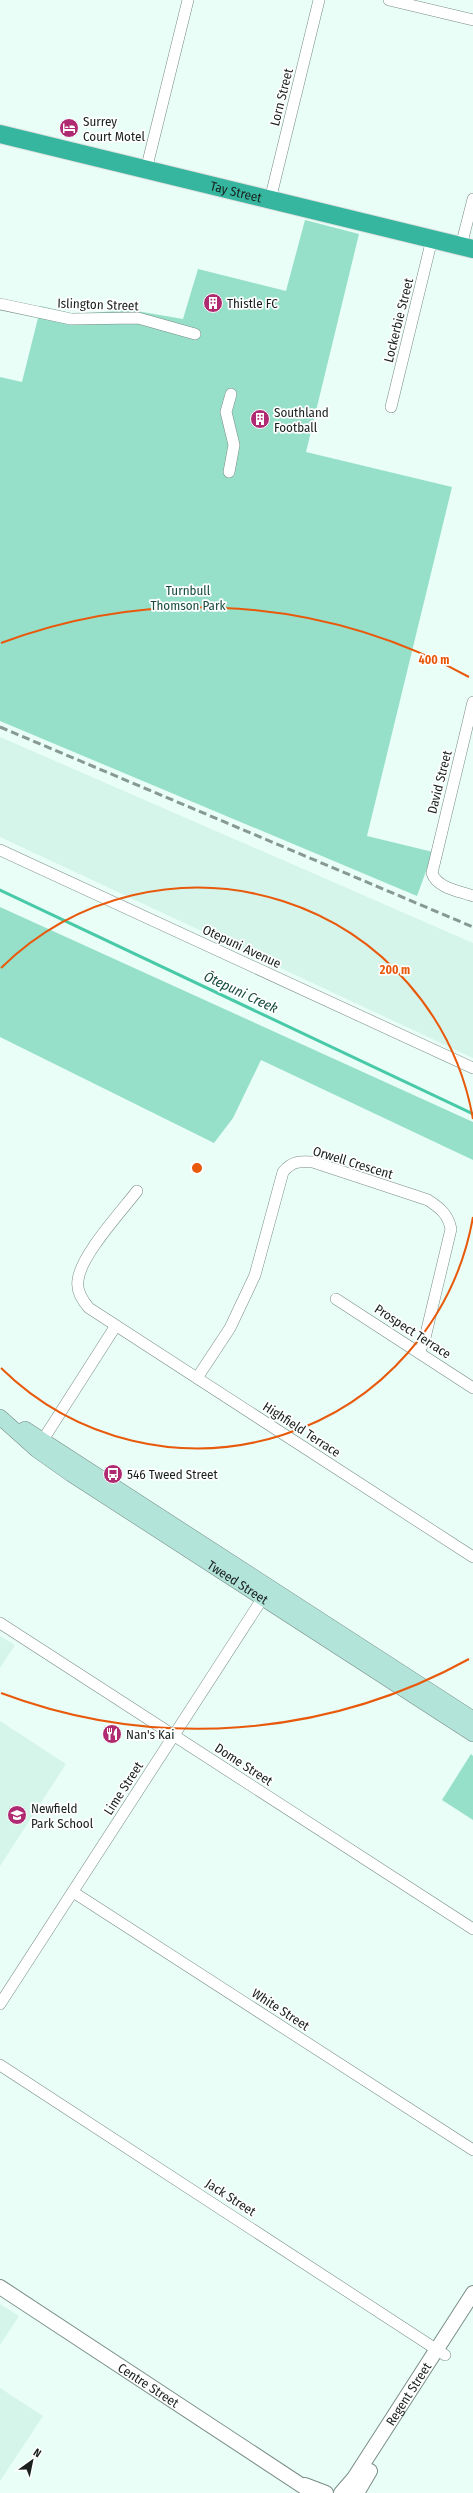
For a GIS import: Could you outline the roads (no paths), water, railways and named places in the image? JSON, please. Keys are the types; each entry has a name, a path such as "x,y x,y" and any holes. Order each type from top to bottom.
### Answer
{"highway":[{"name":"Tay Street","path":"0,134 467,248"}],"main road":[{"name":"Tweed Street","path":"4,1420 28,1430 40,1445 71,1474 473,1719"},
{"name":"Tweed Street","path":"266,1593 473,1734"}],"street":[{"path":"146,170 188,0"},
{"name":"Lorn Street","path":"270,200 319,0"},
{"path":"389,0 473,20"},
{"path":"467,248 473,199"},
{"name":"Lockerbie Street","path":"391,407 432,239"},
{"name":"Islington Street","path":"0,304 70,319 138,318 195,334"},
{"path":"229,472 234,445 226,412 231,394"},
{"name":"David Street","path":"473,702 432,868 434,879 439,884 473,896"},
{"name":"Otepuni Avenue","path":"0,850 473,1068"},
{"name":"Orwell Crescent","path":"197,1378 230,1328 255,1275 283,1172 293,1163 299,1161 313,1162 428,1200 441,1209 449,1219 451,1229 424,1342 419,1352"},
{"name":"Highfield Terrace","path":"137,1191 86,1261 77,1281 78,1290 85,1304 116,1327 473,1557"},
{"name":"Prospect Terrace","path":"336,1299 473,1388"},
{"path":"40,1445 116,1327"},
{"name":"Lime Street","path":"0,2004 266,1593"},
{"name":"Dome Street","path":"0,1623 473,1929"},
{"name":"White Street","path":"73,1892 473,2150"},
{"name":"Jack Street","path":"0,2065 441,2352"},
{"name":"Centre Street","path":"0,2287 298,2481 313,2493"},
{"name":"Regent Street","path":"357,2493 441,2352 473,2293"},
{"name":"Regent Street","path":"341,2493 354,2478 441,2352 473,2311"},
{"name":"Centre Street","path":"298,2481 326,2493"}],"waterway":[{"name":"Ōtepuni Creek","path":"0,890 473,1114"}],"railway":[{"path":"0,727 473,927"}],"place":[{"name":"Surrey Court Motel","path":"69,128"},
{"name":"Thistle FC","path":"213,303"},
{"name":"Southland Football","path":"260,419"},
{"name":"546 Tweed Street","path":"113,1474"},
{"name":"Nan's Kai","path":"112,1734"},
{"name":"Newfield Park School","path":"17,1815"}],"park label":[{"name":"Turnbull Thomson Park","path":"188,598"}]}
